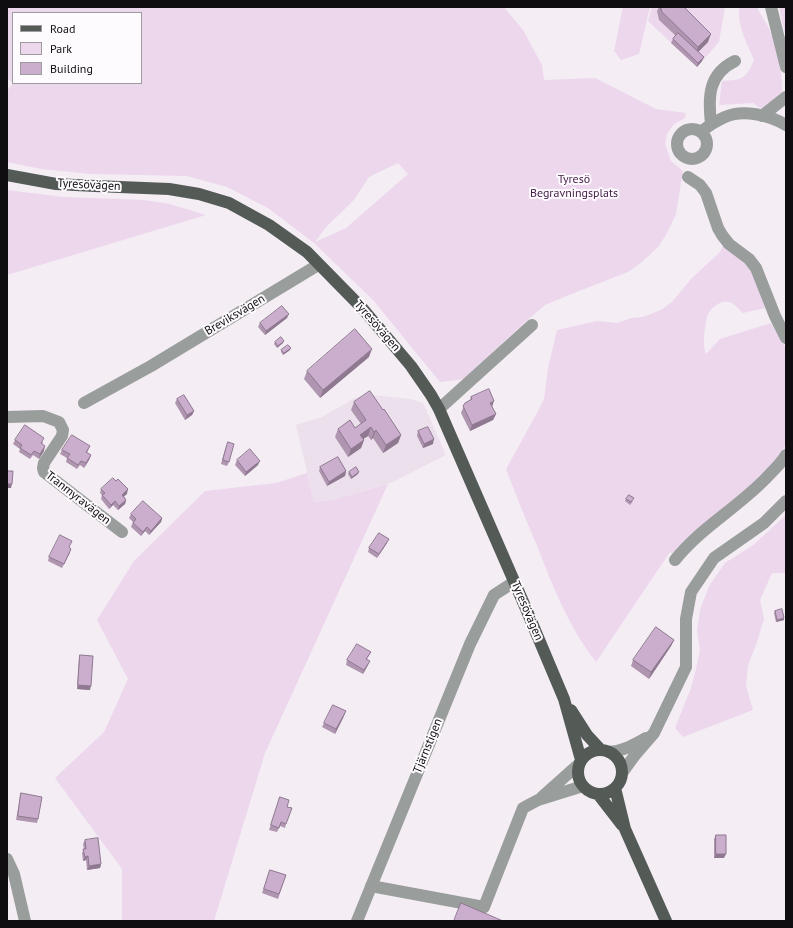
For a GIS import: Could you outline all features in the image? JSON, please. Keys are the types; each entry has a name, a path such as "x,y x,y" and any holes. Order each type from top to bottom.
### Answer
{"main road":[{"name":"Tyresövägen","path":"7,175 56,184 170,189 199,194 229,203 269,225 307,252 318,265 363,309 411,366 439,409 564,699 580,762 578,774 579,781 583,786"},
{"name":"Tyresövägen","path":"564,699 587,735 605,751 617,757 622,773"},
{"path":"580,762 591,752 605,751"},
{"path":"583,786 587,790 598,794 609,792 619,783 622,773"},
{"path":"615,788 625,829 666,921"},
{"path":"598,794 625,829"}],"street":[{"path":"771,7 786,67"},
{"path":"711,124 710,112 712,86 716,77 725,66 735,61"},
{"path":"762,116 786,97"},
{"path":"701,132 711,124 736,113 772,118 786,126"},
{"path":"688,178 700,185 706,193 718,228 722,235 729,244 749,259 756,268 775,316 786,338"},
{"name":"Breviksvägen","path":"84,403 151,366 318,265"},
{"path":"439,409 532,324"},
{"name":"Tranmyravägen","path":"7,416 43,416 59,422 63,430 62,436 44,463 44,472 122,532"},
{"path":"675,560 683,549 697,536 734,508 785,458"},
{"path":"622,773 654,733 686,667 686,619 691,592 714,558 764,523 786,501"},
{"name":"Tjärnstigen","path":"357,921 470,644 494,595 514,582"},
{"path":"605,751 618,752 654,733"},
{"path":"538,800 580,762"},
{"path":"371,886 484,907 523,808 538,800 583,786"},
{"path":"7,859 14,874 25,921"}],"shaded area":[{"path":"373,395 410,399 423,403 446,455 391,483 332,500 314,502 296,425 322,417 355,398"}],"green space":[{"name":"Tyresö Begravningsplats","path":"7,7 504,7 523,30 542,65 544,80 595,78 656,109 686,113 685,118 674,124 667,134 665,144 671,161 683,171 676,214 659,246 641,263 628,272 545,305 464,379 440,382 373,300 314,243 268,208 227,187 187,176 92,174 41,169 7,162 7,91 12,84 142,84 142,12 12,12 12,82 7,78","holes":["398,163 408,174 346,228 315,242 326,227 354,200 369,177"]},
{"path":"623,7 650,7 639,54 621,60 614,51"},
{"path":"652,7 725,7 719,42 697,67 648,21"},
{"path":"739,7 757,7 768,26 778,52 781,68 782,92 763,110 753,103 719,105 722,81 735,80 743,77 749,71 754,60 741,27"},
{"path":"779,7 786,7 786,38"},
{"path":"7,190 64,197 144,200 170,204 206,215 7,275"},
{"path":"724,243 751,270 757,281 765,308 743,313 735,305 730,303 722,302 715,306 708,314 705,325 704,346 706,354 720,339 771,323 786,349 786,444 776,462 674,555 670,552 596,662 578,636 563,608 506,469 544,399 548,368 557,330 597,321 617,323 631,318 643,317 661,310 672,302 692,278 720,252"},
{"path":"307,473 314,502 332,500 388,484 265,753 214,921 122,921 122,869 55,778 104,732 128,679 97,620 134,561 205,491 276,483"},
{"path":"786,515 786,573 772,573 760,600 764,619 748,665 746,686 753,710 683,737 675,728 691,688 696,669 700,650 697,630 700,610 709,586 725,563 752,546"}],"building":[{"path":"661,7 684,7 711,34 698,47 662,12"},
{"path":"678,33 704,57 698,63 673,39"},
{"path":"282,306 289,314 266,331 260,323"},
{"path":"355,329 372,349 323,390 307,371"},
{"path":"281,337 284,341 278,346 275,342"},
{"path":"288,345 291,348 284,353 281,350"},
{"path":"489,389 494,401 490,403 496,414 472,425 463,406 472,399 471,397"},
{"path":"370,391 401,435 386,445 376,430 374,432 371,427 360,435 364,440 351,449 338,429 350,420 355,428 366,420 354,402"},
{"path":"184,395 194,411 187,415 177,399"},
{"path":"25,425 44,438 41,443 45,446 40,454 34,451 31,455 20,448 22,445 15,440"},
{"path":"428,427 434,439 424,444 418,431"},
{"path":"72,435 90,446 86,452 91,455 86,463 81,461 78,465 67,458 70,454 62,450"},
{"path":"228,442 234,444 229,462 223,460"},
{"path":"250,449 260,461 246,472 237,460"},
{"path":"338,457 346,471 329,482 320,467"},
{"path":"356,467 359,472 352,477 349,472"},
{"path":"7,471 13,471 12,484 7,484"},
{"path":"113,478 116,481 118,479 128,489 122,495 126,500 119,506 115,501 111,505 102,495 105,493 101,489"},
{"path":"629,495 634,498 631,502 626,499"},
{"path":"143,501 162,518 151,531 147,527 143,532 133,523 136,519 131,514"},
{"path":"379,533 389,539 379,554 369,548"},
{"path":"60,535 72,541 69,547 71,549 64,564 49,557"},
{"path":"782,609 784,618 777,620 775,611"},
{"path":"656,627 674,640 651,672 633,660"},
{"path":"357,644 371,652 366,659 370,661 364,670 347,660"},
{"path":"80,655 93,656 91,686 78,685"},
{"path":"333,705 346,711 336,729 324,723"},
{"path":"21,793 42,797 38,819 18,816"},
{"path":"280,797 289,800 287,807 292,808 286,824 281,822 279,828 271,825"},
{"path":"716,835 726,835 726,854 716,854"},
{"path":"98,838 101,864 89,866 88,856 85,857 83,849 86,849 85,840"},
{"path":"270,870 286,875 279,894 264,889"},
{"path":"461,903 503,921 454,921"}]}
